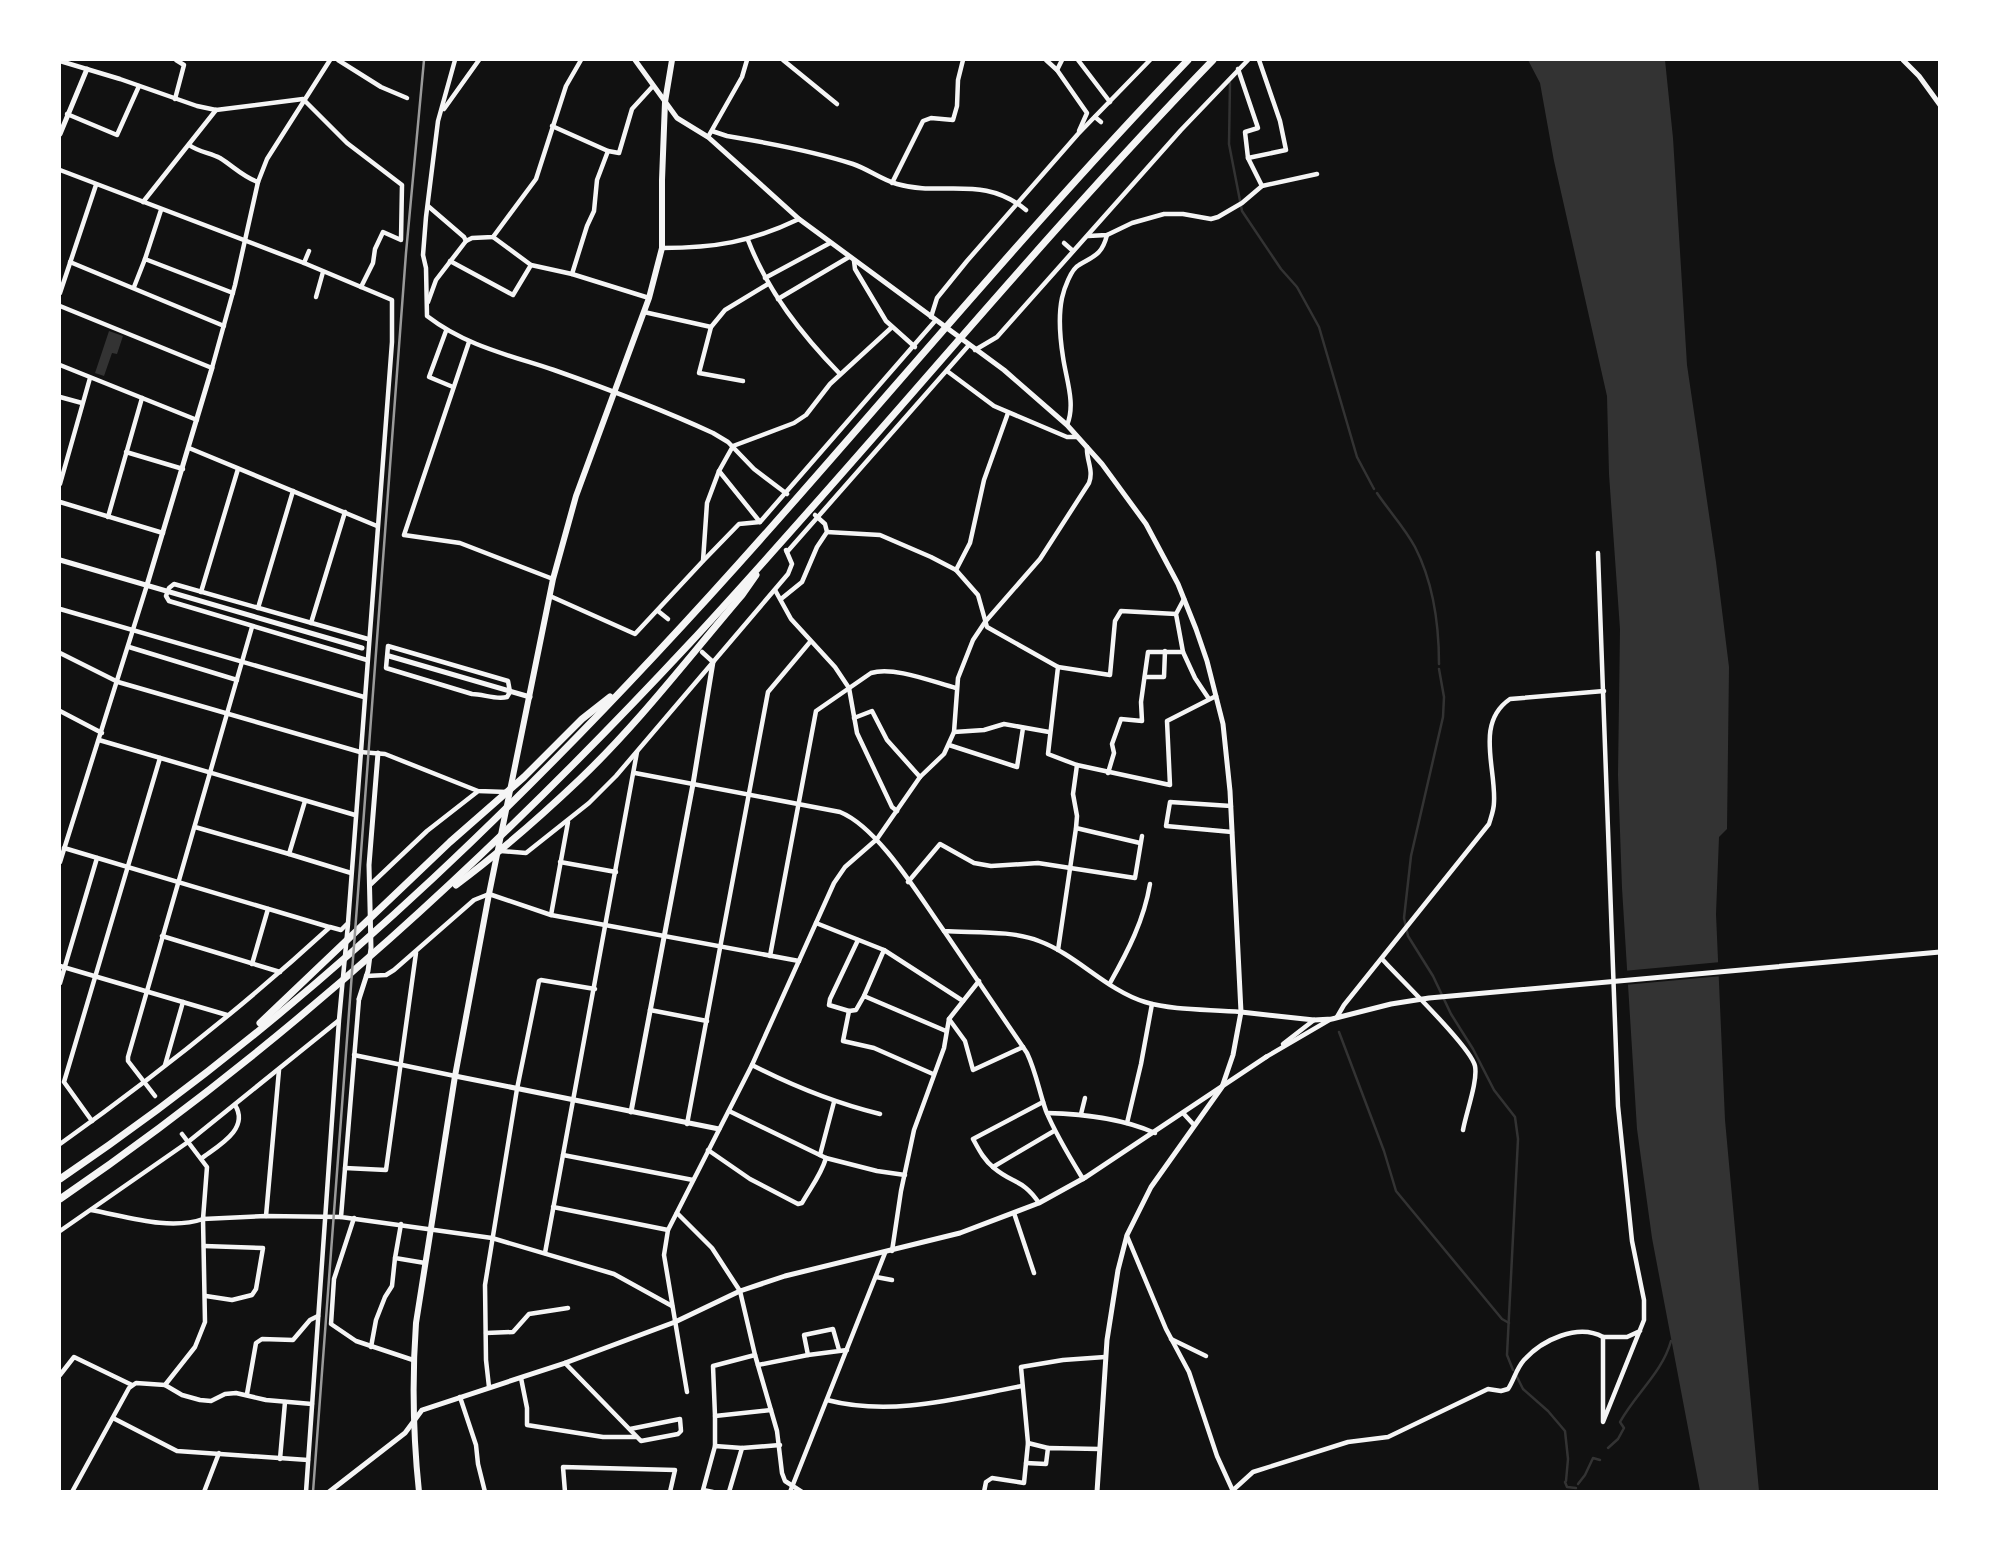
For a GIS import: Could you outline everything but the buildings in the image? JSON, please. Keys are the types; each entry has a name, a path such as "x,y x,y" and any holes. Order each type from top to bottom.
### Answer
{"highway":[{"path":"60,1179 227,1055 334,967 376,931 522,792 627,684 764,535 1094,161 1188,60"},
{"path":"60,1199 233,1072 331,991 375,954 516,822 629,707 777,546 1096,184 1213,60"},
{"path":"424,909 479,868 580,779 742,595 777,546"},
{"path":"227,1055 377,910 524,778 582,719 627,684"}],"main road":[{"path":"419,1492 413,1422 413,1360 430,1228 455,1076 497,850 553,579 576,496 649,298 662,248 665,102 672,60"}],"street":[{"path":"175,99 184,65 176,60"},
{"path":"60,862 129,647 225,326 257,182 267,159 330,60"},
{"path":"338,60 381,87 407,98"},
{"path":"455,60 441,112 428,206 423,255 426,268 427,316 446,331 469,342 614,391 713,433 733,446 754,469 786,493"},
{"path":"441,112 478,60"},
{"path":"493,237 536,179 566,86 580,60"},
{"path":"635,60 677,118 710,134 799,219 1010,376 1087,446 1146,524 1184,598 1207,661 1217,695 1227,751 1241,1012 1234,1055 1222,1087 1151,1187 1127,1235 1118,1270 1105,1357 1097,1492"},
{"path":"710,134 742,77 747,60"},
{"path":"783,60 837,104"},
{"path":"892,183 923,121 931,118 953,120 963,60"},
{"path":"1046,60 1057,69 1087,113 1078,134"},
{"path":"1057,69 1062,60"},
{"path":"1078,60 1110,103"},
{"path":"550,596 635,634 739,524 760,523 915,347 933,319 934,305 941,292 1078,134 1150,60"},
{"path":"975,349 996,337 1087,236 1147,164 1248,60"},
{"path":"1248,158 1286,150 1280,121 1259,60"},
{"path":"1903,60 1919,76 1940,105"},
{"path":"60,61 216,110 303,99"},
{"path":"60,134 87,69"},
{"path":"1238,69 1258,128 1245,132 1248,158 1262,186"},
{"path":"67,114 117,135 139,86"},
{"path":"552,126 619,153 632,109 653,86"},
{"path":"303,99 347,143 402,185 401,240 383,233 361,287"},
{"path":"143,202 216,110"},
{"path":"1095,117 1101,122"},
{"path":"710,134 834,159 856,165 892,183 920,187 973,188 997,193 1026,210"},
{"path":"189,145 199,152 218,157 257,182"},
{"path":"572,274 594,211 597,180 608,150"},
{"path":"60,170 392,300 392,342 339,1020 306,1492"},
{"path":"1087,236 1107,235 1132,223 1157,216 1183,214 1211,219 1240,204 1262,186 1317,174"},
{"path":"60,293 96,185"},
{"path":"428,206 466,241"},
{"path":"134,287 162,210"},
{"path":"662,248 691,248 748,240 799,219"},
{"path":"1067,425 1072,403 1060,338 1062,296 1073,271 1078,265 1096,256 1107,235"},
{"path":"428,303 436,279 466,241 479,236 493,237 531,265 572,274 649,298"},
{"path":"748,240 768,284 778,299 817,350 840,374"},
{"path":"765,278 830,243"},
{"path":"1064,243 1073,251"},
{"path":"303,263 309,251"},
{"path":"145,259 233,293"},
{"path":"778,299 852,259"},
{"path":"852,259 855,269 891,328 915,347"},
{"path":"450,261 513,295 531,265"},
{"path":"70,262 225,326"},
{"path":"316,297 323,272"},
{"path":"743,381 699,373 711,327 725,310 768,284"},
{"path":"60,306 212,368"},
{"path":"644,312 711,327"},
{"path":"703,561 708,503 719,471 733,446 798,421 840,374 891,328"},
{"path":"446,331 429,377 453,387"},
{"path":"469,342 404,535 460,543 553,579"},
{"path":"497,850 526,853 594,799 792,569 787,551 969,345"},
{"path":"60,365 197,420"},
{"path":"945,372 982,399 1008,413 1067,437 1078,437"},
{"path":"60,484 90,378"},
{"path":"60,397 82,403"},
{"path":"108,517 142,398"},
{"path":"956,570 970,543 984,480 1008,413"},
{"path":"687,1392 664,1255 668,1230 752,1065 834,883 845,867 877,839 920,777 937,762 949,745 954,732 956,688 967,650 985,622 1040,559 1089,483 1092,474 1086,455 1087,446"},
{"path":"189,448 377,526"},
{"path":"126,452 183,469"},
{"path":"201,592 238,469"},
{"path":"719,471 760,523"},
{"path":"258,608 293,491"},
{"path":"60,502 164,533"},
{"path":"311,623 345,512"},
{"path":"781,599 802,582 817,547 827,532 825,524 817,517"},
{"path":"827,532 880,535 956,570 978,595 987,626 1058,667 1110,675 1115,621 1121,611 1176,614"},
{"path":"1598,553 1618,1106 1632,1241 1644,1300 1644,1320 1603,1422 1604,1337"},
{"path":"60,560 362,648"},
{"path":"367,660 169,601 167,591 174,584 368,639"},
{"path":"775,590 791,619 835,667 849,688 863,751 897,811"},
{"path":"1184,598 1176,614 1183,652 1209,699"},
{"path":"60,609 364,697"},
{"path":"658,611 668,620"},
{"path":"155,1096 128,1061 128,1057 253,627"},
{"path":"687,1124 768,692 810,642"},
{"path":"388,646 508,681 510,692 507,697 501,699 485,694 472,694 386,668 388,646"},
{"path":"129,647 237,680"},
{"path":"1145,677 1164,677 1165,651"},
{"path":"702,652 713,662"},
{"path":"1108,773 1114,753 1112,744 1121,719 1142,721 1141,702 1148,652 1183,652"},
{"path":"60,653 118,682 360,752 378,752 478,792 510,793"},
{"path":"389,656 530,697"},
{"path":"631,1112 693,784 713,662"},
{"path":"1058,667 1048,754 1108,773 1170,785 1167,721 1217,695"},
{"path":"770,956 816,711 876,671 895,672 956,688"},
{"path":"1265,1058 1334,1018 1489,824 1494,803 1489,730 1493,716 1499,709 1510,699 1604,691"},
{"path":"60,710 102,733"},
{"path":"854,718 872,711 887,740 920,777"},
{"path":"954,732 984,730 1004,724 1049,732"},
{"path":"949,745 1017,767 1023,727"},
{"path":"99,740 355,815"},
{"path":"341,1217 359,999 366,976 371,941 369,885 378,752"},
{"path":"545,1253 637,752"},
{"path":"92,1121 62,1081 160,758"},
{"path":"1058,950 1076,828 1073,794 1077,765"},
{"path":"635,773 840,812 853,817 877,839 944,930 1023,1047 1035,1070 1043,1102 1055,1131 1083,1179"},
{"path":"369,885 427,831 478,792"},
{"path":"289,854 305,801"},
{"path":"1231,806 1170,802 1166,826 1232,832"},
{"path":"551,915 568,821"},
{"path":"195,827 351,873"},
{"path":"1076,828 1140,843"},
{"path":"908,882 940,844 982,865 995,867 1038,863 1135,877 1142,836"},
{"path":"64,848 341,930 348,923"},
{"path":"60,983 62,967 97,858"},
{"path":"561,862 616,872"},
{"path":"1110,984 1141,921 1150,884"},
{"path":"366,976 386,975 474,900 489,894 551,915 799,961"},
{"path":"252,964 268,908"},
{"path":"816,923 884,950 963,1002"},
{"path":"60,1144 145,1082 280,972 330,927"},
{"path":"944,930 1021,936 1041,941 1134,998 1152,1003 1178,1008 1314,1020 1334,1018 1391,1004 1457,995 1940,952"},
{"path":"162,936 280,972"},
{"path":"858,940 829,1005 849,1011 856,1010 884,950"},
{"path":"345,1168 386,1170 416,952"},
{"path":"1382,959 1474,1062 1474,1079 1463,1130"},
{"path":"62,967 228,1015"},
{"path":"489,1387 485,1285 517,1089 539,981 595,989"},
{"path":"892,1251 914,1130 944,1048 949,1019 979,981"},
{"path":"864,996 946,1031"},
{"path":"165,1065 183,1002"},
{"path":"1127,1123 1152,1003"},
{"path":"650,1010 707,1021"},
{"path":"849,1011 843,1041 874,1048 933,1074"},
{"path":"949,1019 965,1041 973,1070 1023,1047"},
{"path":"60,1231 188,1142 339,1020"},
{"path":"329,1492 405,1433 422,1410 565,1363 675,1322 740,1291 785,1276 960,1233 1039,1203 1083,1179 1155,1133 1265,1058 1314,1020"},
{"path":"355,1055 719,1129"},
{"path":"752,1065 834,1102 880,1114"},
{"path":"266,1216 279,1070"},
{"path":"1081,1114 1085,1098"},
{"path":"708,1150 750,1179 798,1204 802,1203 815,1178 822,1173 834,1102"},
{"path":"1039,1203 1026,1186 985,1160 973,1139 1043,1102"},
{"path":"202,1158 230,1136 239,1125 239,1113 235,1105"},
{"path":"729,1111 823,1156 877,1171 905,1175"},
{"path":"1047,1113 1081,1114 1127,1123 1155,1133"},
{"path":"1183,1113 1194,1125"},
{"path":"993,1167 1055,1131"},
{"path":"165,1385 199,1339 205,1322 203,1219 207,1167 182,1134"},
{"path":"564,1155 694,1180"},
{"path":"554,1207 668,1230"},
{"path":"91,1210 163,1222 266,1216 341,1217 492,1238 623,1278 672,1306"},
{"path":"677,1213 712,1248 740,1291 780,1446 782,1473 791,1489 802,1492"},
{"path":"1014,1213 1034,1273"},
{"path":"354,1218 334,1279 331,1324 356,1341 413,1360"},
{"path":"371,1347 376,1320 384,1297 392,1286 401,1224"},
{"path":"1127,1235 1170,1339 1189,1372 1217,1456 1234,1490 1252,1472 1348,1442 1388,1437 1488,1389 1508,1389 1523,1361 1551,1339 1587,1331 1604,1337 1627,1337 1640,1331"},
{"path":"204,1247 263,1248 254,1294 232,1300 206,1296"},
{"path":"791,1489 885,1253"},
{"path":"395,1258 425,1263"},
{"path":"876,1277 892,1280"},
{"path":"486,1333 513,1332 529,1314 568,1308"},
{"path":"247,1394 256,1343 262,1339 293,1340 318,1316"},
{"path":"808,1355 804,1334 833,1329 839,1350"},
{"path":"1170,1339 1206,1356"},
{"path":"758,1365 847,1350"},
{"path":"713,1492 703,1490 715,1446 713,1366 755,1355"},
{"path":"60,1375 74,1357 132,1385 165,1385 182,1395 201,1400 211,1401 230,1393 247,1394 266,1400 312,1404"},
{"path":"984,1492 986,1482 992,1478 1024,1483 1028,1443 1021,1367 1105,1357"},
{"path":"565,1363 641,1441 678,1434 681,1431 681,1419 630,1429"},
{"path":"521,1378 527,1408 527,1425 603,1437 637,1437"},
{"path":"72,1492 132,1385"},
{"path":"827,1400 857,1406 904,1407 947,1402 1022,1386"},
{"path":"460,1396 476,1445 485,1492"},
{"path":"280,1459 285,1402"},
{"path":"715,1416 771,1410"},
{"path":"113,1418 177,1451 308,1460"},
{"path":"1028,1443 1048,1448 1099,1449"},
{"path":"715,1446 780,1446"},
{"path":"729,1492 742,1448"},
{"path":"1026,1463 1046,1464 1048,1448"},
{"path":"204,1492 219,1453"},
{"path":"565,1492 563,1466 675,1470 670,1492"}],"shaded area":[{"path":"1528,60 1665,60 1673,138 1687,365 1729,667 1727,829 1719,837 1716,914 1725,1120 1759,1491 1700,1491 1652,1238 1637,1129 1622,888 1618,775 1620,629 1609,474 1607,396 1554,161 1540,83"},
{"path":"109,331 123,336 117,354 112,353 104,376 95,373"}],"pier":[{"path":"1721,962 1722,976 1624,985 1623,971"}],"waterway":[{"path":"1230,83 1229,144 1242,211 1281,269 1297,287 1319,327 1357,457 1374,489"},
{"path":"1377,493 1411,540 1421,561 1431,589 1439,664"},
{"path":"1439,669 1444,697 1443,717 1411,856 1404,918 1408,936 1433,976 1451,1014 1494,1090 1515,1117 1518,1139 1507,1355 1513,1370"},
{"path":"1339,1032 1384,1151 1396,1191 1502,1319 1509,1323"},
{"path":"1608,1448 1618,1439 1624,1428 1620,1422 1655,1373 1671,1341"},
{"path":"1516,1375 1523,1389 1548,1411 1565,1431 1568,1459 1566,1481"},
{"path":"1578,1484 1593,1458 1600,1460"},
{"path":"1565,1482 1567,1487 1576,1488"}],"railway":[{"path":"313,1492 406,253 424,60"}]}
